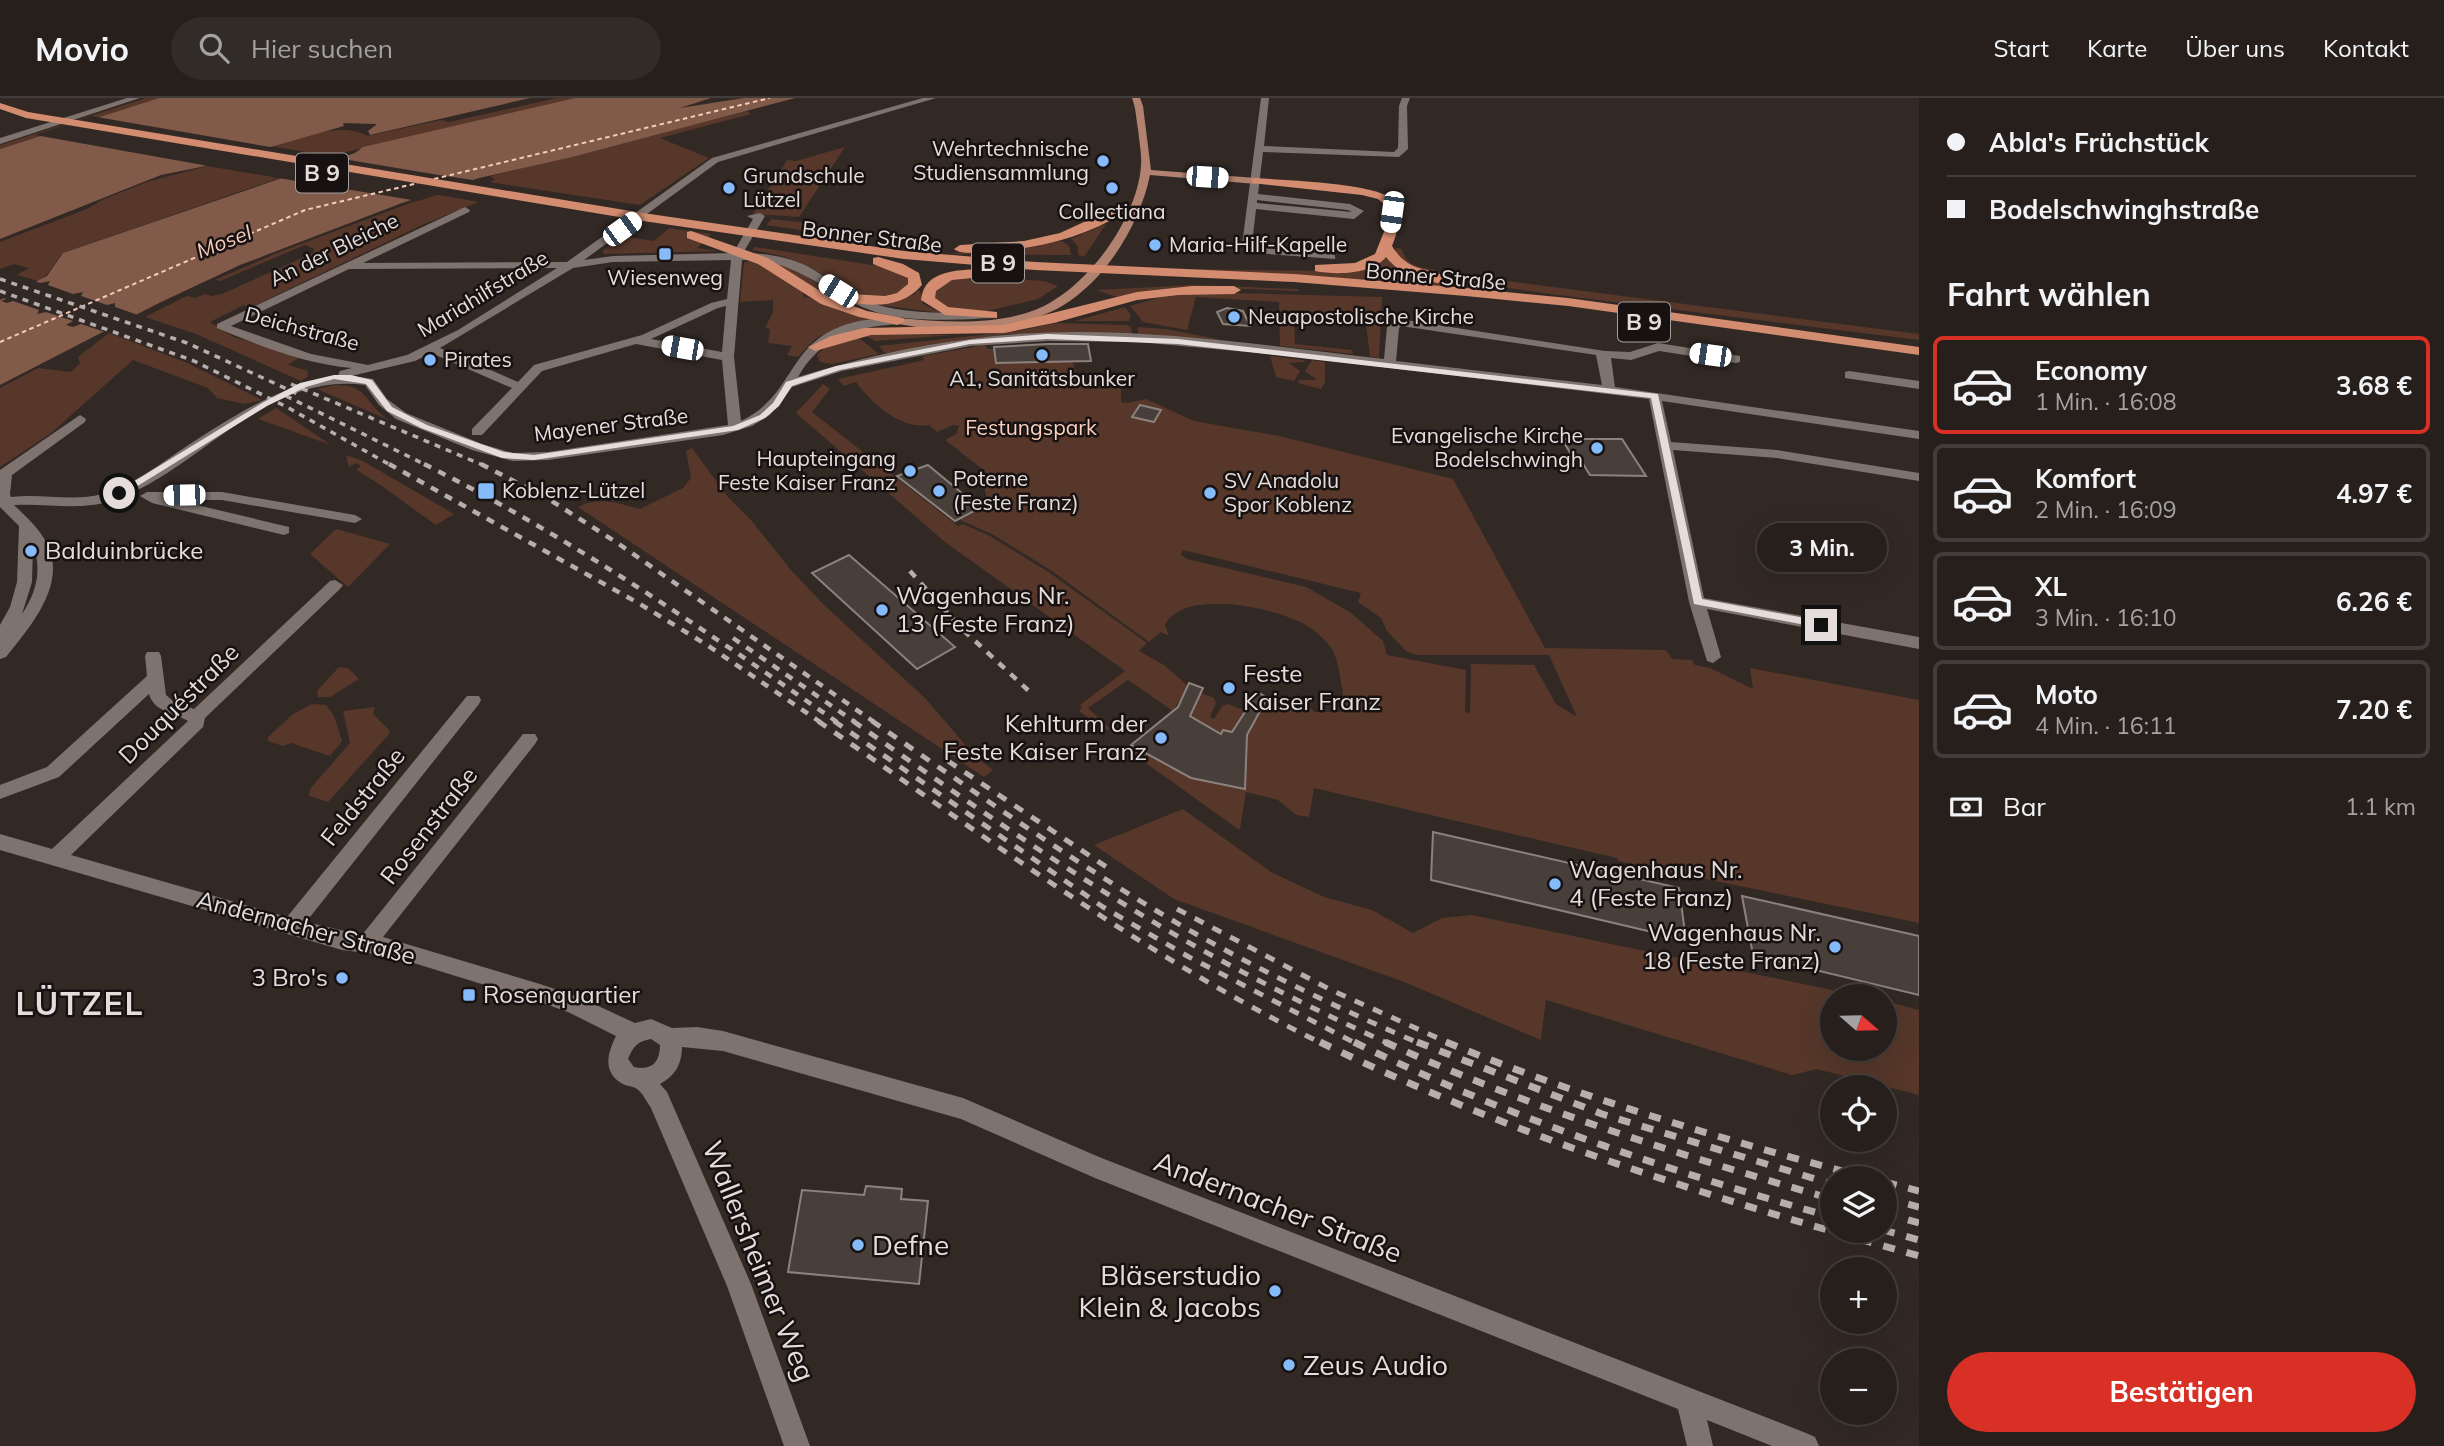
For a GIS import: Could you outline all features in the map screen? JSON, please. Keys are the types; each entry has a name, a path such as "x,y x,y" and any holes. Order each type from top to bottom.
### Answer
{"highway":[{"name":"B 9","path":"3,115 26,115 799,246"},
{"name":"Bonner Straße","path":"3,115 685,234 799,246 870,259 1000,272 1369,292 1584,314 1919,361"},
{"path":"1113,270 1353,267 1377,260 1387,248 1392,209 1386,200 1378,195 1353,190 1256,181"},
{"path":"843,247 942,249 1021,246 1079,233 1121,208"},
{"path":"685,234 763,261 816,296 864,314 898,321"},
{"name":"Bonner Straße","path":"799,246 843,247 945,259 1113,270 1336,281 1568,302 1919,349"},
{"path":"1387,248 1398,264 1424,276 1568,302"},
{"path":"850,298 886,300 905,294 915,285 914,276 909,271 870,259"},
{"path":"992,315 945,311 932,304 927,294 935,282 946,277 1000,272"},
{"path":"810,352 844,332 866,328 967,332 1004,329 1041,323 1158,292 1369,292"}],"main road":[{"path":"898,321 948,325 993,322 1040,312 1089,279 1124,230 1146,172 1140,106 1137,99"},
{"path":"992,315 1059,298 1082,271 1111,228 1136,168 1134,115 1137,99"},
{"path":"1146,172 1256,181"}],"street":[{"path":"1,140 136,98"},
{"path":"345,266 570,265 720,158 932,98"},
{"path":"1265,98 1247,245 1251,249 1331,257"},
{"path":"1260,149 1396,155 1403,149 1406,98"},
{"path":"1253,202 1350,206 1359,211 1354,216 1253,202"},
{"name":"An der Bleiche","path":"221,326 465,210"},
{"path":"735,428 727,357 731,302 737,255 760,216 752,216"},
{"name":"Mariahilfstraße","path":"334,377 411,358 432,349 570,265 613,259 737,255 770,257 792,263 850,298"},
{"path":"850,298 875,308 906,314 954,318 992,315"},
{"path":"477,432 538,368 636,340 715,305 731,302"},
{"path":"866,328 898,321"},
{"path":"1390,364 1393,327 1399,322 1588,349 1605,354 1631,356 1658,347 1735,359"},
{"name":"Deichstraße","path":"221,326 295,352 343,364 373,366"},
{"path":"789,384 830,370 991,339 1135,338 1609,389 1919,435"},
{"path":"636,340 727,357"},
{"path":"432,349 519,387"},
{"path":"810,352 818,366 830,370"},
{"name":"Mayener Straße","path":"369,382 383,402 401,416 477,447 513,457 548,456 735,428 769,411 810,352"},
{"path":"1605,354 1609,389"},
{"path":"2,501 79,503 119,493 264,404 303,385 334,377 351,377 369,382 381,371 411,358"},
{"path":"1849,375 1919,385"},
{"path":"1655,396 1698,601 1713,656"},
{"path":"2,501 5,473 80,419"},
{"path":"1666,446 1777,454 1919,477"},
{"path":"119,493 147,496 222,496 355,519"},
{"path":"147,496 174,506 284,530"},
{"path":"0,653 40,600 46,570 36,534 2,501"},
{"path":"0,639 19,606 27,565 26,526"},
{"name":"Douquéstraße","path":"56,857 197,723 196,716 211,705 335,585"},
{"path":"1698,601 1919,643"},
{"path":"153,656 157,694 161,702 196,716"},
{"path":"0,792 53,772 156,678"},
{"name":"Feldstraße","path":"291,926 473,700"},
{"name":"Rosenstraße","path":"367,943 529,739"},
{"name":"Andernacher Straße","path":"0,842 342,942 391,947 540,993 574,1005 629,1038"},
{"path":"651,1029 659,1030 661,1062 631,1078 620,1068 618,1054 629,1038 651,1029"},
{"name":"Andernacher Straße","path":"661,1062 693,1047 723,1041 963,1109 1095,1167 1806,1446"},
{"name":"Wallersheimer Weg","path":"661,1062 659,1100 739,1284 797,1446"},
{"path":"1689,1400 1700,1446"}],"green space":[{"path":"146,98 159,98 0,149 0,145"},
{"path":"557,98 575,98 330,156 270,146 332,130 357,132 368,136 441,120 449,122"},
{"path":"747,111 751,114 660,138 709,158 640,205 489,182 495,180 491,176"},
{"path":"845,147 799,217 753,214 787,160 796,161"},
{"path":"207,166 279,178 63,253 50,271 38,281 17,275 29,268 14,264 0,269 0,242 87,209 147,182"},
{"path":"434,194 479,202 424,224 250,308 244,305 210,322 234,337 300,357 288,365 308,371 307,377 301,381 196,334 145,317 187,296 195,298 205,294 222,294 313,253 314,249 305,245 220,281 215,280 277,253"},
{"path":"772,219 839,227 834,235 766,225"},
{"path":"1106,224 1084,257 1078,255 1078,246 1071,239"},
{"path":"669,228 711,234 697,248 719,251 604,254 602,251 622,236 654,241"},
{"path":"1062,241 1069,246 1071,255 949,254"},
{"path":"755,247 892,268 907,274 911,285 895,294 867,297 843,288 799,262 752,250"},
{"path":"1396,248 1402,249 1410,263 1436,272 1919,334 1919,340 1442,278 1417,272 1395,252"},
{"path":"1386,257 1433,281 1485,290 1180,269 1337,271 1381,261"},
{"path":"748,261 791,267 839,297 867,308 835,300 800,281 804,298 808,297 838,310 873,320 858,322 874,334 954,335 875,341 864,335 858,337 879,354 832,364 820,362 817,355 825,347 849,338 838,327 815,339 798,357 787,355 792,346 768,343 770,329 765,328 773,312 773,300 740,302 744,263"},
{"path":"977,276 1044,281 1058,286 1038,299 987,311 959,311 934,302 933,288 941,281"},
{"path":"1194,285 1298,291 1186,287 1117,297 1096,290"},
{"path":"920,291 923,304 941,313 880,305 913,295"},
{"path":"1197,292 1382,297 1379,358 1370,356 1365,317 1284,310 1284,319 1294,320 1295,344 1352,350 1353,354 1280,346 1279,302 1196,297 1187,330 1143,322 1130,306 1172,294"},
{"path":"1125,307 1131,315 1129,321 1075,321"},
{"path":"1057,323 1127,325 1131,327 1132,335 1008,334 891,353 885,353 879,346 1019,331"},
{"path":"1138,327 1166,329 1237,343 1138,335"},
{"path":"109,333 185,362 262,400 245,404 217,398 208,388 133,360 50,434 0,467 0,388 38,368 71,372 80,363 78,357"},
{"name":"Festungspark","path":"985,345 988,349 994,349 996,363 1072,361 1081,387 1121,388 1121,402 1146,399 1194,421 1279,436 1453,479 1545,648 1666,650 1672,659 1692,660 1695,665 1710,668 1753,689 1750,668 1919,700 1919,923 1618,861 1617,858 1314,788 1309,817 1296,815 1278,800 1246,792 1238,829 1129,751 1131,745 1191,778 1244,789 1247,735 1259,713 1310,708 1315,712 1346,712 1333,650 1309,627 1277,613 1256,608 1211,604 1175,613 1165,625 1169,636 1161,632 1149,642 1052,571 992,534 960,520 979,510 987,500 983,480 985,471 945,440 956,434 959,426 953,425 937,432 929,425 897,419 878,406 856,382 844,386 838,379 924,360 922,356","holes":["1183,550 1361,593 1358,602 1381,618 1387,631 1407,652 1417,655 1549,655 1577,717 1556,704 1534,665 1471,664 1470,713 1465,712 1466,670 1387,655 1383,641 1350,612 1306,587 1187,559 1181,555"]},
{"path":"1270,356 1306,362 1289,363 1300,371 1294,381 1276,377"},
{"path":"1312,360 1325,362 1325,382 1321,389 1298,383 1299,380 1317,380 1305,371"},
{"path":"823,384 830,389 812,412 958,526 963,524 990,536 1050,573 1147,643 1139,651 1164,665 1188,686 1173,711 1128,680 1088,708 1111,729 1104,730 1079,711 1082,707 1080,705 1125,671 945,542 796,413"},
{"path":"335,385 355,388 389,420 317,389"},
{"path":"276,408 331,445 258,419"},
{"path":"692,448 728,497 751,520 791,570 824,605 925,698 974,755 993,770 984,777 578,507 601,501 640,509 683,488 691,478 686,451"},
{"path":"346,455 363,461 454,514 436,525 356,470 361,466 356,463 349,467"},
{"path":"336,529 390,544 348,587 310,554"},
{"path":"339,667 348,668 359,679 330,697 318,697 317,691"},
{"path":"1201,693 1214,698 1216,703 1210,717 1214,719 1222,706 1228,704 1246,711 1232,732 1223,730 1215,754 1190,716"},
{"path":"312,704 326,705 334,716 342,741 330,756 291,743 283,746 268,741 268,737 293,714"},
{"path":"375,707 373,714 390,731 389,734 328,802 309,796 310,789 350,743 343,711"},
{"path":"1183,809 1271,872 1324,897 1372,910 1413,933 1442,918 1472,915 1820,987 1820,1061 1897,1061 1897,1004 1919,1010 1919,1095 1897,1089 1897,1075 1841,1075 1817,1069 1792,1075 1546,1000 1541,1040 1404,982 1174,899 1094,845"}],"water":[{"path":"159,98 530,98 370,135 368,131 377,124 343,123 344,126 201,167 161,175 0,239 0,149"},
{"name":"Mosel","path":"575,98 711,98 680,108 744,98 795,98 572,157 479,178 402,203 240,265 159,303 0,385 0,300 47,276 63,253 355,153 363,147"}],"pier":[{"path":"91,116 276,148 214,167 35,135"},
{"path":"331,157 480,181 418,201 272,177"},
{"path":"32,280 40,283 50,281 48,285 73,294 83,292 81,296 107,305 115,303 115,307 141,316 108,333 81,324 73,327 66,325 73,321 46,312 37,314 39,310 13,301 1,301 6,299 0,296"}],"building":[{"name":"Neuapostolische Kirche","path":"1227,308 1243,311 1250,326 1223,324 1217,312"},
{"name":"A1, Sanitätsbunker","path":"1088,344 1091,361 996,363 994,347"},
{"path":"1140,405 1161,410 1154,422 1132,417"},
{"name":"Evangelische Kirche Bodelschwingh","path":"1562,439 1622,439 1646,476 1590,475 1578,456 1572,456"},
{"name":"Poterne (Feste Franz)","path":"928,465 980,508 955,521 897,476"},
{"name":"Wagenhaus Nr. 13 (Feste Franz)","path":"849,555 955,647 917,669 812,573"},
{"name":"Kehlturm der Feste Kaiser Franz","path":"1189,683 1203,688 1190,716 1221,734 1223,730 1232,732 1258,692 1267,698 1247,735 1245,789 1191,778 1131,745 1178,707"},
{"name":"Wagenhaus Nr. 4 (Feste Franz)","path":"1433,832 1679,888 1686,940 1431,880"},
{"name":"Wagenhaus Nr. 18 (Feste Franz)","path":"1742,896 1919,936 1919,995 1897,990 1897,984 1873,984 1753,955"},
{"name":"Defne","path":"866,1186 902,1189 901,1199 928,1201 919,1284 788,1272 802,1190 864,1195"}],"ferry route":[{"path":"434,179 770,98"},
{"path":"0,342 305,210 418,183"}],"railway":[{"path":"0,279 187,343 300,395"},
{"path":"0,291 194,361 285,406 392,466"},
{"path":"291,384 484,466"},
{"path":"286,396 425,465"},
{"path":"389,464 640,604 707,645 820,722"},
{"path":"425,465 584,553 837,722"},
{"path":"484,466 550,500 616,542 874,722"},
{"path":"910,571 960,627 1030,692"},
{"path":"733,638 855,722"},
{"path":"818,721 1127,933 1256,1009 1323,1044"},
{"path":"834,721 1103,907 1189,957 1357,1044"},
{"path":"853,721 1007,828 1126,906 1194,946 1304,1004 1389,1044"},
{"path":"872,721 1032,831 1196,934 1335,1006 1421,1044"},
{"path":"948,761 1114,872"},
{"path":"1177,909 1331,990 1451,1044"},
{"path":"1320,1042 1467,1107 1615,1163 1689,1188 1919,1256"},
{"path":"1354,1042 1470,1095 1529,1118 1649,1161 1820,1213"},
{"path":"1385,1042 1494,1088 1606,1129 1820,1195"},
{"path":"1417,1042 1602,1114 1820,1180"},
{"path":"1446,1042 1602,1100 1824,1166"},
{"path":"1897,1185 1919,1191"},
{"path":"1897,1201 1919,1207"},
{"path":"1897,1217 1919,1223"},
{"path":"1897,1234 1919,1240"}],"place":[{"name":"Wehrtechnische Studiensammlung","path":"1103,161"},
{"name":"Grundschule Lützel","path":"729,188"},
{"name":"Collectiana","path":"1112,188"},
{"name":"Maria-Hilf-Kapelle","path":"1155,245"},
{"name":"Wiesenweg","path":"665,254"},
{"name":"Neuapostolische Kirche","path":"1234,317"},
{"name":"A1, Sanitätsbunker","path":"1042,355"},
{"name":"Pirates","path":"430,360"},
{"name":"Evangelische Kirche Bodelschwingh","path":"1597,448"},
{"name":"Haupteingang Feste Kaiser Franz","path":"910,471"},
{"name":"Koblenz-Lützel","path":"486,491"},
{"name":"Poterne (Feste Franz)","path":"939,491"},
{"name":"SV Anadolu Spor Koblenz","path":"1210,493"},
{"name":"Balduinbrücke","path":"31,551"},
{"name":"Wagenhaus Nr. 13 (Feste Franz)","path":"882,610"},
{"name":"Feste Kaiser Franz","path":"1229,688"},
{"name":"Kehlturm der Feste Kaiser Franz","path":"1161,738"},
{"name":"Wagenhaus Nr. 4 (Feste Franz)","path":"1555,884"},
{"name":"Wagenhaus Nr. 18 (Feste Franz)","path":"1835,947"},
{"name":"3 Bro's","path":"342,978"},
{"name":"Rosenquartier","path":"469,995"},
{"name":"Defne","path":"858,1245"},
{"name":"Bläserstudio Klein & Jacobs","path":"1275,1291"},
{"name":"Zeus Audio","path":"1289,1365"}],"district":[{"name":"LÜTZEL","path":"80,1004"}],"route":[{"path":"119,493 264,404 303,385 334,377 351,377 369,382 390,409 424,426 502,455 534,457 735,428 750,424 762,416 776,404 789,384 807,377 970,342 1047,337 1178,341 1655,396 1698,601 1821,625"}]}
